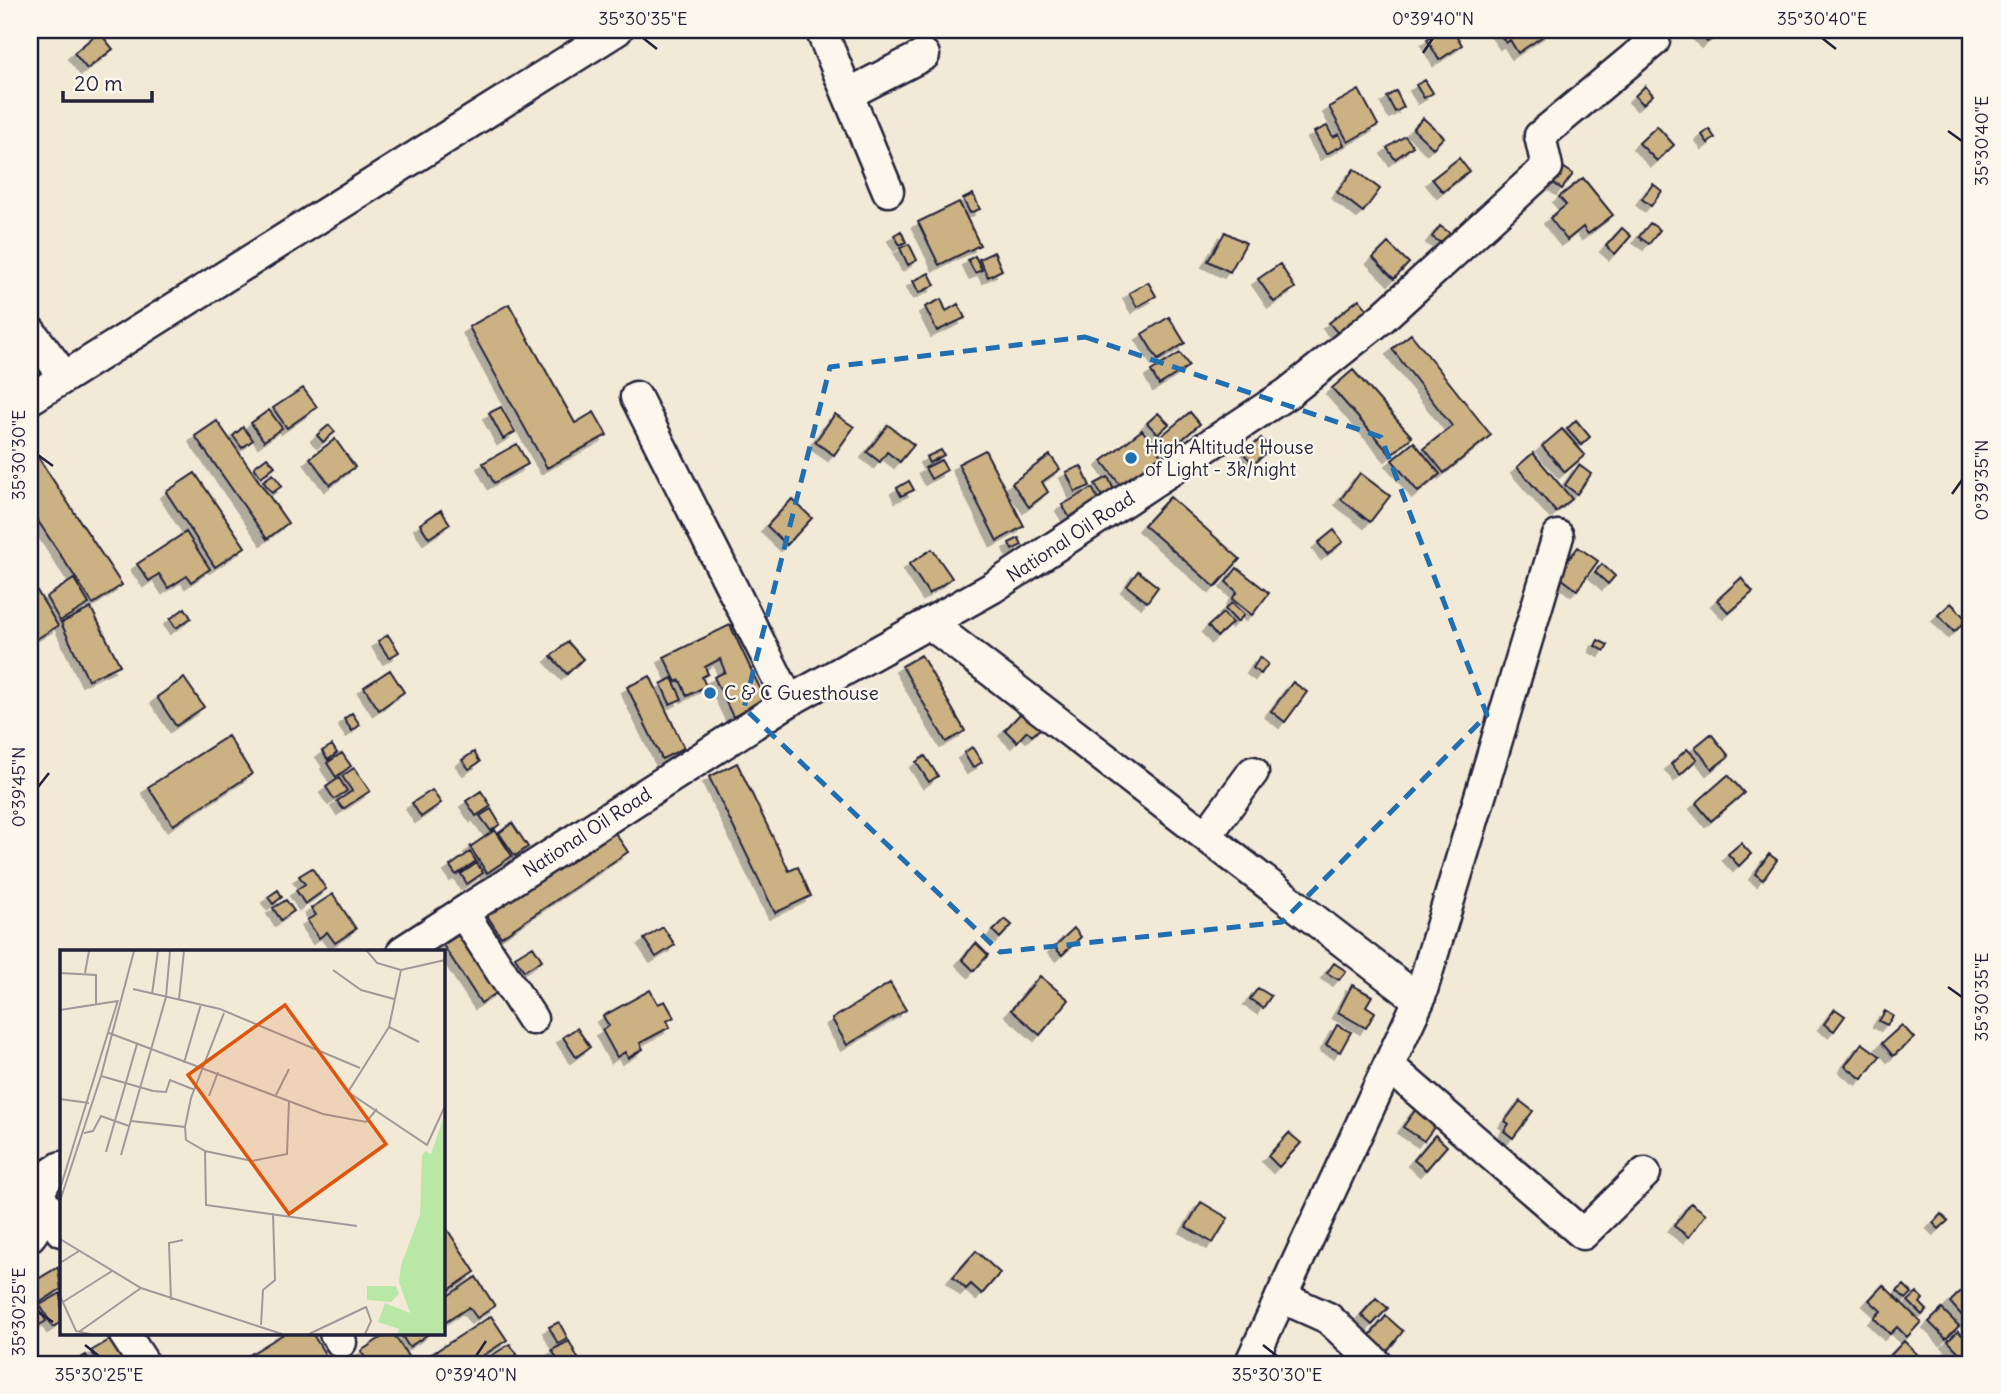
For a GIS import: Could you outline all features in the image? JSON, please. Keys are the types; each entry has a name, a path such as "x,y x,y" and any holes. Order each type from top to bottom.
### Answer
{"street":[{"path":"30,399 617,30"},
{"path":"821,30 888,191"},
{"name":"National Oil Road","path":"405,950 789,701 992,588 1288,393 1382,318 1547,167 1540,136 1653,36"},
{"path":"848,94 924,55"},
{"path":"30,331 64,376"},
{"path":"636,397 789,701"},
{"path":"1250,1364 1419,999 1558,536"},
{"path":"929,623 1419,999"},
{"path":"1206,836 1253,772"},
{"path":"463,913 532,1019"},
{"path":"1389,1066 1583,1234 1645,1173"},
{"path":"34,1188 60,1168"},
{"path":"34,1188 60,1229"},
{"path":"30,1236 36,1226 34,1188"},
{"path":"1281,1297 1328,1318 1377,1364"},
{"path":"125,1334 144,1364"}],"highlighted area":[{"path":"1085,337 1381,437 1487,715 1282,922 1000,952 744,708 830,367"}],"building":[{"path":"1442,30 1453,30 1462,45 1439,60 1427,39"},
{"path":"1497,30 1549,32 1518,53 1510,40 1506,43"},
{"path":"1697,30 1723,30 1707,42"},
{"path":"99,32 113,49 87,69 74,53"},
{"path":"1425,80 1433,93 1424,98 1416,85"},
{"path":"1645,86 1653,95 1643,104 1635,96"},
{"path":"1359,90 1378,125 1348,142 1329,107"},
{"path":"1396,91 1404,107 1395,112 1387,97"},
{"path":"1423,118 1444,137 1433,148 1413,129"},
{"path":"1327,126 1333,137 1339,134 1344,145 1326,154 1314,132"},
{"path":"1657,126 1674,145 1657,161 1639,143"},
{"path":"1709,129 1715,138 1708,143 1702,135"},
{"path":"1405,136 1413,146 1395,159 1387,148"},
{"path":"1459,158 1469,171 1443,192 1432,179"},
{"path":"1563,167 1573,174 1562,189 1552,182"},
{"path":"1354,169 1380,189 1363,212 1337,192"},
{"path":"1583,178 1613,215 1588,234 1583,227 1567,240 1550,218 1566,205 1559,197"},
{"path":"1653,184 1662,191 1651,206 1642,199"},
{"path":"973,194 980,209 970,213 963,199"},
{"path":"959,202 980,245 939,265 918,222"},
{"path":"1650,223 1660,230 1649,244 1639,237"},
{"path":"1440,226 1457,238 1450,249 1432,237"},
{"path":"1622,228 1631,236 1615,254 1606,246"},
{"path":"901,231 906,242 900,245 894,235"},
{"path":"1225,232 1246,243 1230,272 1208,261"},
{"path":"1388,243 1409,263 1394,279 1373,258"},
{"path":"909,244 917,260 908,265 900,248"},
{"path":"994,252 1002,270 988,277 979,259"},
{"path":"975,256 982,270 975,273 968,260"},
{"path":"1280,264 1295,288 1274,302 1258,279"},
{"path":"929,273 935,285 919,293 913,281"},
{"path":"1148,282 1156,296 1137,307 1129,293"},
{"path":"941,299 946,311 958,304 965,318 937,331 925,307"},
{"path":"1359,299 1371,314 1341,337 1329,323"},
{"path":"509,304 575,423 594,412 607,435 547,468 469,327"},
{"path":"1169,317 1185,343 1158,360 1142,334"},
{"path":"1411,334 1491,435 1444,473 1424,448 1452,426 1392,349"},
{"path":"1180,353 1189,366 1159,385 1151,371"},
{"path":"1353,370 1412,437 1391,455 1332,388"},
{"path":"303,388 317,407 287,428 273,408"},
{"path":"501,407 515,432 503,439 489,413"},
{"path":"269,410 282,428 264,441 251,423"},
{"path":"1190,412 1200,424 1171,449 1160,437"},
{"path":"1158,413 1169,424 1158,434 1147,423"},
{"path":"835,414 854,427 834,455 815,442"},
{"path":"1576,420 1590,437 1581,445 1567,429"},
{"path":"217,421 288,523 267,539 195,436"},
{"path":"329,425 335,432 323,442 317,435"},
{"path":"888,425 914,445 900,462 887,452 880,462 867,452"},
{"path":"243,427 253,440 242,448 233,436"},
{"path":"1562,429 1585,455 1565,472 1542,446"},
{"name":"High Altitude House of Light - 3k/night","path":"1142,430 1161,455 1121,486 1102,461"},
{"path":"1261,438 1270,449 1254,464 1244,454"},
{"path":"335,439 355,467 330,485 310,458"},
{"path":"1414,442 1440,474 1418,492 1392,460"},
{"path":"517,444 528,464 494,483 483,463"},
{"path":"30,445 122,585 93,604 30,509"},
{"path":"941,450 944,455 929,463 926,457"},
{"path":"985,450 1024,526 997,541 958,464"},
{"path":"1533,453 1572,499 1556,512 1517,467"},
{"path":"1050,455 1060,469 1042,482 1048,492 1029,507 1012,483"},
{"path":"267,457 275,466 261,477 254,467"},
{"path":"941,460 947,470 931,479 925,468"},
{"path":"1579,465 1591,474 1577,494 1565,485"},
{"path":"1081,466 1090,486 1075,492 1066,472"},
{"path":"195,473 245,547 215,567 166,492"},
{"path":"1360,473 1390,496 1370,522 1341,499"},
{"path":"273,474 282,486 272,493 263,481"},
{"path":"1108,477 1115,492 1103,498 1095,484"},
{"path":"909,481 914,490 901,496 897,488"},
{"path":"1092,488 1100,502 1070,518 1062,505"},
{"path":"1170,497 1240,559 1215,587 1144,525"},
{"path":"792,499 812,518 787,545 767,526"},
{"path":"441,510 450,524 429,538 420,524"},
{"path":"1334,530 1343,542 1327,554 1318,543"},
{"path":"186,532 210,569 191,582 187,576 168,588 159,574 149,581 137,564"},
{"path":"1019,538 1022,545 1012,550 1009,543"},
{"path":"1578,547 1598,561 1577,590 1557,575"},
{"path":"932,549 952,578 929,594 909,564"},
{"path":"1602,564 1615,576 1608,584 1595,572"},
{"path":"1237,568 1269,593 1252,615 1232,599 1237,592 1226,582"},
{"path":"1138,571 1158,587 1147,602 1127,586"},
{"path":"1741,578 1753,592 1729,613 1717,600"},
{"path":"30,579 58,626 33,641 30,635"},
{"path":"74,579 89,604 60,621 46,597"},
{"path":"1232,603 1244,615 1237,622 1225,609"},
{"path":"1951,603 1967,620 1954,632 1938,615"},
{"path":"91,608 120,665 88,680 61,623"},
{"path":"185,608 191,618 176,628 170,619"},
{"path":"1223,613 1232,623 1217,637 1208,626"},
{"path":"730,625 766,701 733,717 714,677 725,672 720,659 705,667 708,674 702,677 706,686 687,696 680,680 676,682 664,657"},
{"path":"388,635 399,652 389,658 378,641"},
{"path":"1598,640 1608,645 1605,651 1595,646"},
{"path":"568,642 583,659 567,674 551,656"},
{"path":"921,655 965,731 946,742 902,666"},
{"path":"1260,657 1268,664 1261,674 1253,668"},
{"path":"390,670 404,692 379,710 364,687"},
{"path":"650,676 684,748 662,759 627,687"},
{"path":"184,678 204,707 176,726 157,697"},
{"path":"672,678 682,699 670,704 661,684"},
{"path":"1293,682 1307,692 1285,722 1271,711"},
{"path":"1023,711 1041,728 1032,736 1027,731 1017,742 1005,730"},
{"path":"352,713 360,725 352,731 344,719"},
{"path":"1711,734 1729,756 1712,769 1695,747"},
{"path":"228,736 252,774 173,825 148,787"},
{"path":"332,745 337,753 328,760 322,751"},
{"path":"972,747 982,762 973,768 964,753"},
{"path":"1687,749 1697,759 1680,775 1671,764"},
{"path":"474,752 480,762 469,769 462,760"},
{"path":"342,753 351,766 336,777 327,763"},
{"path":"925,756 938,776 929,782 916,762"},
{"path":"737,763 789,871 798,867 811,896 775,913 709,777"},
{"path":"354,768 370,791 343,809 337,801 352,791 342,776"},
{"path":"1728,775 1744,793 1711,821 1696,803"},
{"path":"339,778 347,791 334,799 326,787"},
{"path":"432,790 441,803 421,817 412,803"},
{"path":"481,791 491,806 476,816 466,801"},
{"path":"491,809 500,824 491,831 480,816"},
{"path":"512,823 528,847 515,856 499,833"},
{"path":"495,830 512,856 487,873 470,847"},
{"path":"613,830 628,852 501,937 486,914"},
{"path":"1741,843 1751,854 1739,866 1728,854"},
{"path":"470,852 476,861 456,875 450,866"},
{"path":"1769,854 1777,860 1763,880 1755,874"},
{"path":"477,863 483,873 467,884 461,874"},
{"path":"312,868 326,889 305,904 296,890 305,884 299,876"},
{"path":"278,890 282,897 273,904 268,897"},
{"path":"333,894 356,929 335,943 327,932 319,938 307,920 316,915 311,908"},
{"path":"286,900 294,911 281,920 273,908"},
{"path":"1005,919 1012,925 1000,938 993,931"},
{"path":"663,927 675,945 656,957 644,939"},
{"path":"1074,928 1081,937 1062,955 1054,947"},
{"path":"460,934 498,992 481,1003 443,945"},
{"path":"976,943 988,955 974,971 962,959"},
{"path":"533,946 542,960 524,971 515,957"},
{"path":"1334,963 1346,971 1339,980 1327,973"},
{"path":"1040,976 1069,1000 1040,1035 1011,1010"},
{"path":"890,983 906,1010 847,1045 832,1019"},
{"path":"1352,985 1372,996 1366,1006 1375,1012 1366,1028 1338,1012"},
{"path":"1258,988 1271,996 1263,1008 1250,999"},
{"path":"650,990 658,1004 665,1001 674,1017 667,1021 670,1027 640,1043 643,1049 628,1058 625,1052 617,1057 602,1030 609,1026 603,1016"},
{"path":"1835,1009 1845,1016 1834,1031 1824,1024"},
{"path":"1885,1011 1893,1016 1887,1025 1879,1021"},
{"path":"1337,1025 1351,1032 1340,1052 1326,1045"},
{"path":"1902,1025 1914,1038 1893,1056 1882,1043"},
{"path":"577,1028 590,1047 576,1057 563,1037"},
{"path":"1862,1043 1880,1056 1862,1079 1845,1066"},
{"path":"1520,1101 1533,1111 1513,1138 1504,1131 1509,1124 1505,1121"},
{"path":"1419,1105 1440,1119 1424,1141 1403,1127"},
{"path":"1289,1133 1301,1143 1279,1167 1268,1156"},
{"path":"1435,1135 1447,1146 1426,1170 1414,1160"},
{"path":"1201,1202 1228,1218 1213,1243 1186,1227"},
{"path":"1691,1203 1706,1214 1689,1237 1674,1226"},
{"path":"1941,1214 1948,1221 1939,1229 1933,1223"},
{"path":"444,1225 475,1272 444,1293"},
{"path":"976,1251 1000,1273 982,1294 971,1284 966,1289 953,1277"},
{"path":"58,1267 60,1290 39,1303 30,1284"},
{"path":"476,1277 495,1306 477,1318 469,1307 444,1323 444,1298"},
{"path":"1883,1285 1921,1322 1907,1337 1897,1327 1890,1334 1874,1318 1881,1311 1869,1300"},
{"path":"1904,1285 1912,1293 1906,1299 1897,1291"},
{"path":"1962,1290 1971,1299 1971,1326 1950,1302"},
{"path":"1917,1293 1923,1299 1920,1303 1927,1310 1922,1315 1908,1301"},
{"path":"30,1294 46,1321 30,1331"},
{"path":"60,1294 60,1323 53,1327 40,1305"},
{"path":"1376,1298 1388,1308 1372,1325 1361,1315"},
{"path":"1942,1309 1959,1326 1946,1339 1929,1322"},
{"path":"491,1316 507,1340 470,1364 416,1364"},
{"path":"1386,1316 1403,1331 1384,1355 1366,1340"},
{"path":"559,1322 568,1339 558,1344 549,1327"},
{"path":"1971,1330 1970,1364 1948,1341 1958,1331 1964,1337"},
{"path":"122,1334 142,1364 99,1364 91,1351"},
{"path":"283,1334 313,1334 330,1362 235,1364"},
{"path":"386,1334 394,1334 411,1361 407,1364 369,1364 361,1351"},
{"path":"401,1334 428,1334 409,1347"},
{"path":"569,1341 581,1364 560,1364 552,1350"},
{"path":"1904,1341 1920,1357 1913,1364 1893,1364 1887,1359"},
{"path":"510,1344 523,1364 493,1364 489,1357"},
{"path":"86,1355 91,1364 71,1364"}],"place":[{"name":"High Altitude House of Light - 3k/night","path":"1131,458"},
{"name":"C & C Guesthouse","path":"710,693"}]}
